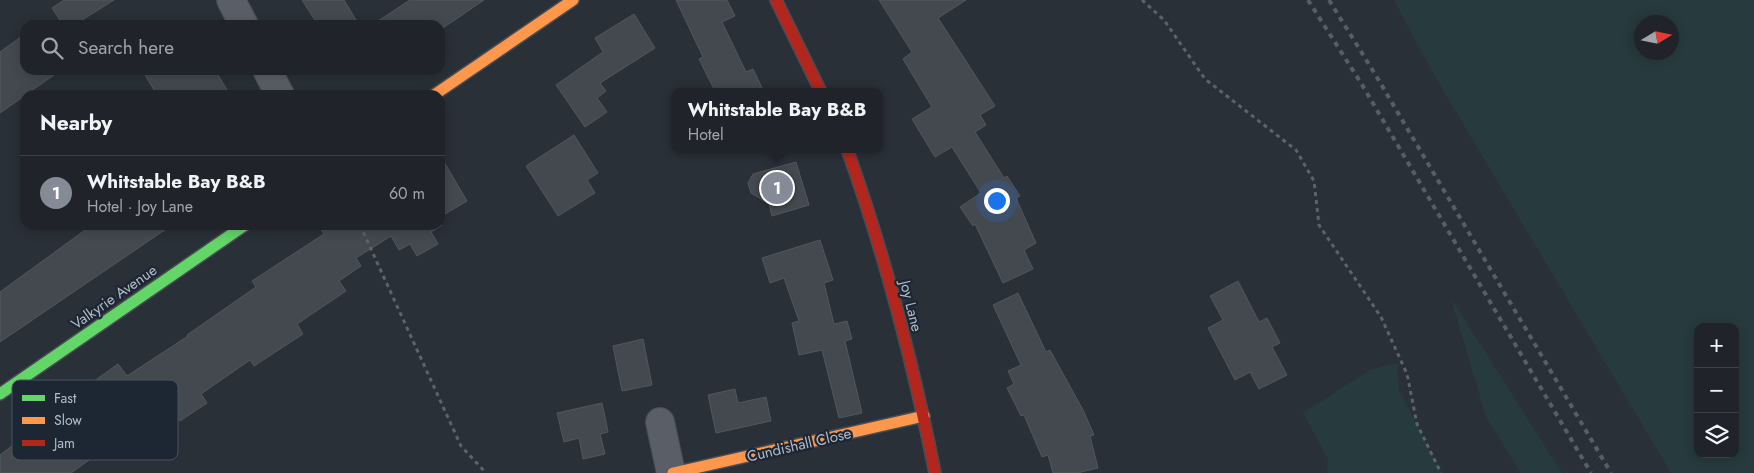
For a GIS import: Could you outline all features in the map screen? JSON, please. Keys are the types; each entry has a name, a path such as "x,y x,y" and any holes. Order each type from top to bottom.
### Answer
{"street":[{"path":"231,0 241,20"},
{"path":"441,90 573,0"},
{"path":"776,0 820,88"},
{"path":"270,75 277,90"},
{"name":"Joy Lane","path":"848,153 886,268 924,416 934,473"},
{"name":"Valkyrie Avenue","path":"20,380 238,230"},
{"name":"Valkyrie Avenue","path":"0,394 12,386"},
{"name":"Cundishall Close","path":"660,422 672,473 924,416"}],"path":[{"path":"1142,0 1164,20 1205,79 1296,150 1314,181 1319,225 1381,317 1407,374 1417,424 1440,473"},
{"path":"362,230 461,446 486,473"}],"green space":[{"path":"1394,0 1754,0 1754,473 1671,473 1434,75"},
{"path":"1451,298 1562,473 1521,473 1486,417"},
{"path":"1397,363 1399,390 1442,473 1327,473 1328,459 1303,413 1370,370"}],"building":[{"path":"64,0 114,0 82,20 60,20 52,8"},
{"path":"302,0 344,0 356,20 315,20"},
{"path":"410,0 484,0 445,27 445,20 380,20"},
{"path":"676,0 727,0 735,16 722,22 746,72 753,69 762,88 714,88 699,59 703,57"},
{"path":"879,0 966,0 938,18 995,106 980,115 986,125 975,132 1004,178 1007,176 1020,196 1016,198 1036,243 1024,250 1033,269 1003,283 975,224 973,226 960,207 981,193 952,147 935,157 912,119 932,107 903,59 912,52"},
{"path":"634,14 655,48 600,83 606,91 597,98 607,112 585,127 556,85 603,52 595,38"},
{"path":"20,38 20,75 54,75 33,90 20,90 20,99 0,113 0,52"},
{"path":"145,75 218,75 227,90 154,90"},
{"path":"574,135 598,173 587,180 595,193 558,216 526,166"},
{"path":"796,162 809,205 772,216 769,204 751,193 748,183 753,174"},
{"path":"445,164 467,201 445,214"},
{"path":"85,230 165,230 0,342 0,292"},
{"path":"321,230 434,230 431,232 438,244 417,256 410,244 399,250 391,236 356,258 361,266 339,281 346,291 297,324 303,334 254,366 250,360 201,394 207,403 180,421 178,418 178,380 96,380 118,364 127,376 188,336 256,287 252,281 324,234"},
{"path":"820,240 833,280 824,283 834,324 847,321 852,339 845,341 862,413 839,418 822,350 799,355 792,323 799,321 784,278 770,283 762,258"},
{"path":"1238,281 1259,322 1267,318 1280,343 1272,347 1287,375 1259,389 1250,372 1235,380 1208,328 1223,320 1210,296"},
{"path":"1018,293 1046,352 1050,350 1083,410 1094,435 1090,436 1098,468 1077,473 1053,473 1048,455 1042,457 1024,415 1021,416 1007,388 1014,384 1008,371 1021,365 993,305"},
{"path":"643,339 652,385 622,391 613,346"},
{"path":"735,389 738,403 766,397 771,421 716,433 708,395"},
{"path":"602,403 608,432 600,434 605,454 583,459 579,438 564,442 557,413"},
{"path":"12,446 12,460 89,460 71,473 0,473 0,455"}],"railway":[{"path":"1308,0 1361,83 1591,473"},
{"path":"1329,0 1375,74 1611,473"}],"traffic: fast":[{"path":"20,380 238,230"},
{"path":"0,394 12,386"}],"traffic: slow":[{"path":"441,90 573,0"},
{"path":"673,473 924,416"}],"traffic: jam":[{"path":"776,0 819,88"},
{"path":"848,153 886,269 917,391 935,473"}],"place":[{"name":"Whitstable Bay B&B","path":"777,188"}]}
